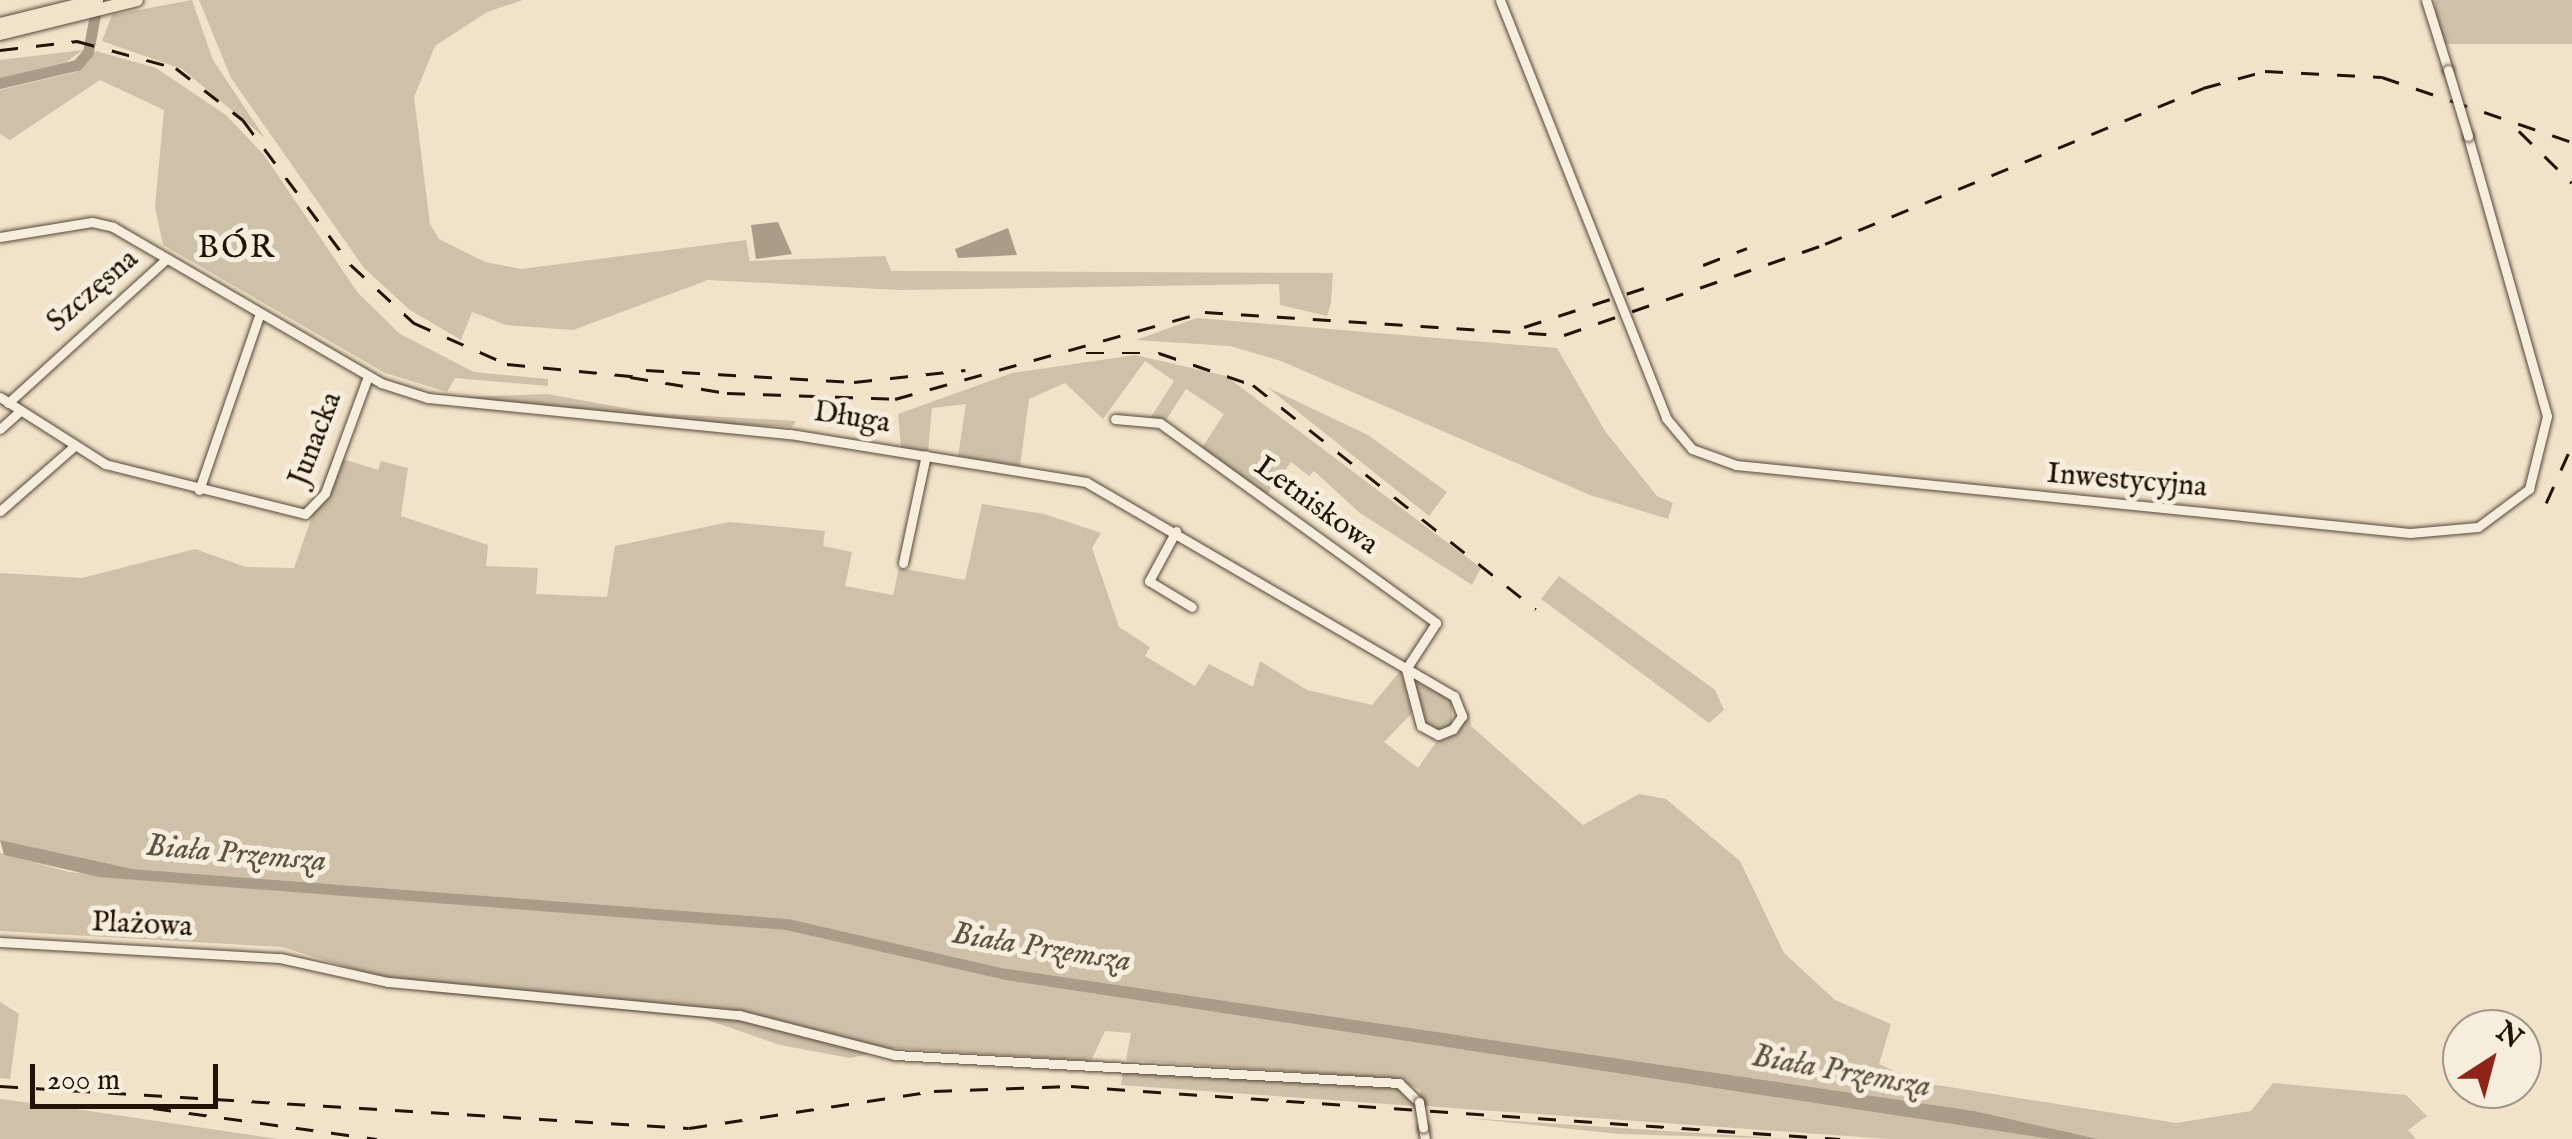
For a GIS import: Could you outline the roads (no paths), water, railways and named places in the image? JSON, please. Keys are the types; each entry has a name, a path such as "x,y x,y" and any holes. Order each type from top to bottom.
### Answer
{"highway":[{"path":"0,24 96,0"},
{"path":"0,34 137,0"}],"street":[{"name":"Inwestycyjna","path":"1500,0 1666,418 1692,449 1736,466 2410,533 2478,527 2528,490 2547,416 2426,0"},
{"name":"Długa","path":"0,237 92,222 166,258 368,376 428,398 926,455 1086,482 1454,696 1460,722 1444,734 1428,732 1406,669"},
{"name":"Szczęsna","path":"4,400 166,258"},
{"path":"4,400 72,448 199,490 260,313"},
{"name":"Junacka","path":"199,490 304,514 325,492 368,376"},
{"path":"0,430 20,412"},
{"name":"Letniskowa","path":"1116,419 1160,422 1436,623 1406,669"},
{"path":"0,511 72,448"},
{"path":"902,563 926,455"},
{"path":"1176,531 1150,581 1192,608"},
{"name":"Plażowa","path":"0,942 280,958 388,982 738,1015 895,1055 1398,1083 1419,1102 1424,1134"}],"waterway":[{"path":"0,83 77,65 88,52 97,4"}],"railway":[{"path":"0,50 77,41 176,68 243,120 351,265 414,323 507,364 640,377"},
{"path":"630,377 727,393 895,399 1205,312 1564,335 1825,244 2203,88 2265,71 2382,77 2572,142"},
{"path":"2519,131 2572,183"},
{"path":"1703,265 1747,248"},
{"path":"1524,327 1653,285"},
{"path":"1086,353 1159,353 1253,385 1536,609"},
{"path":"646,370 854,382 965,370"},
{"path":"2546,503 2572,445"},
{"path":"0,1086 689,1128 934,1091 1071,1086 1840,1139"},
{"path":"153,1108 377,1139"}],"district":[{"name":"BÓR","path":"237,249"}],"water label":[{"name":"Biała Przemsza","path":"236,855"},
{"name":"Biała Przemsza","path":"1041,949"},
{"name":"Biała Przemsza","path":"1841,1073"}]}
